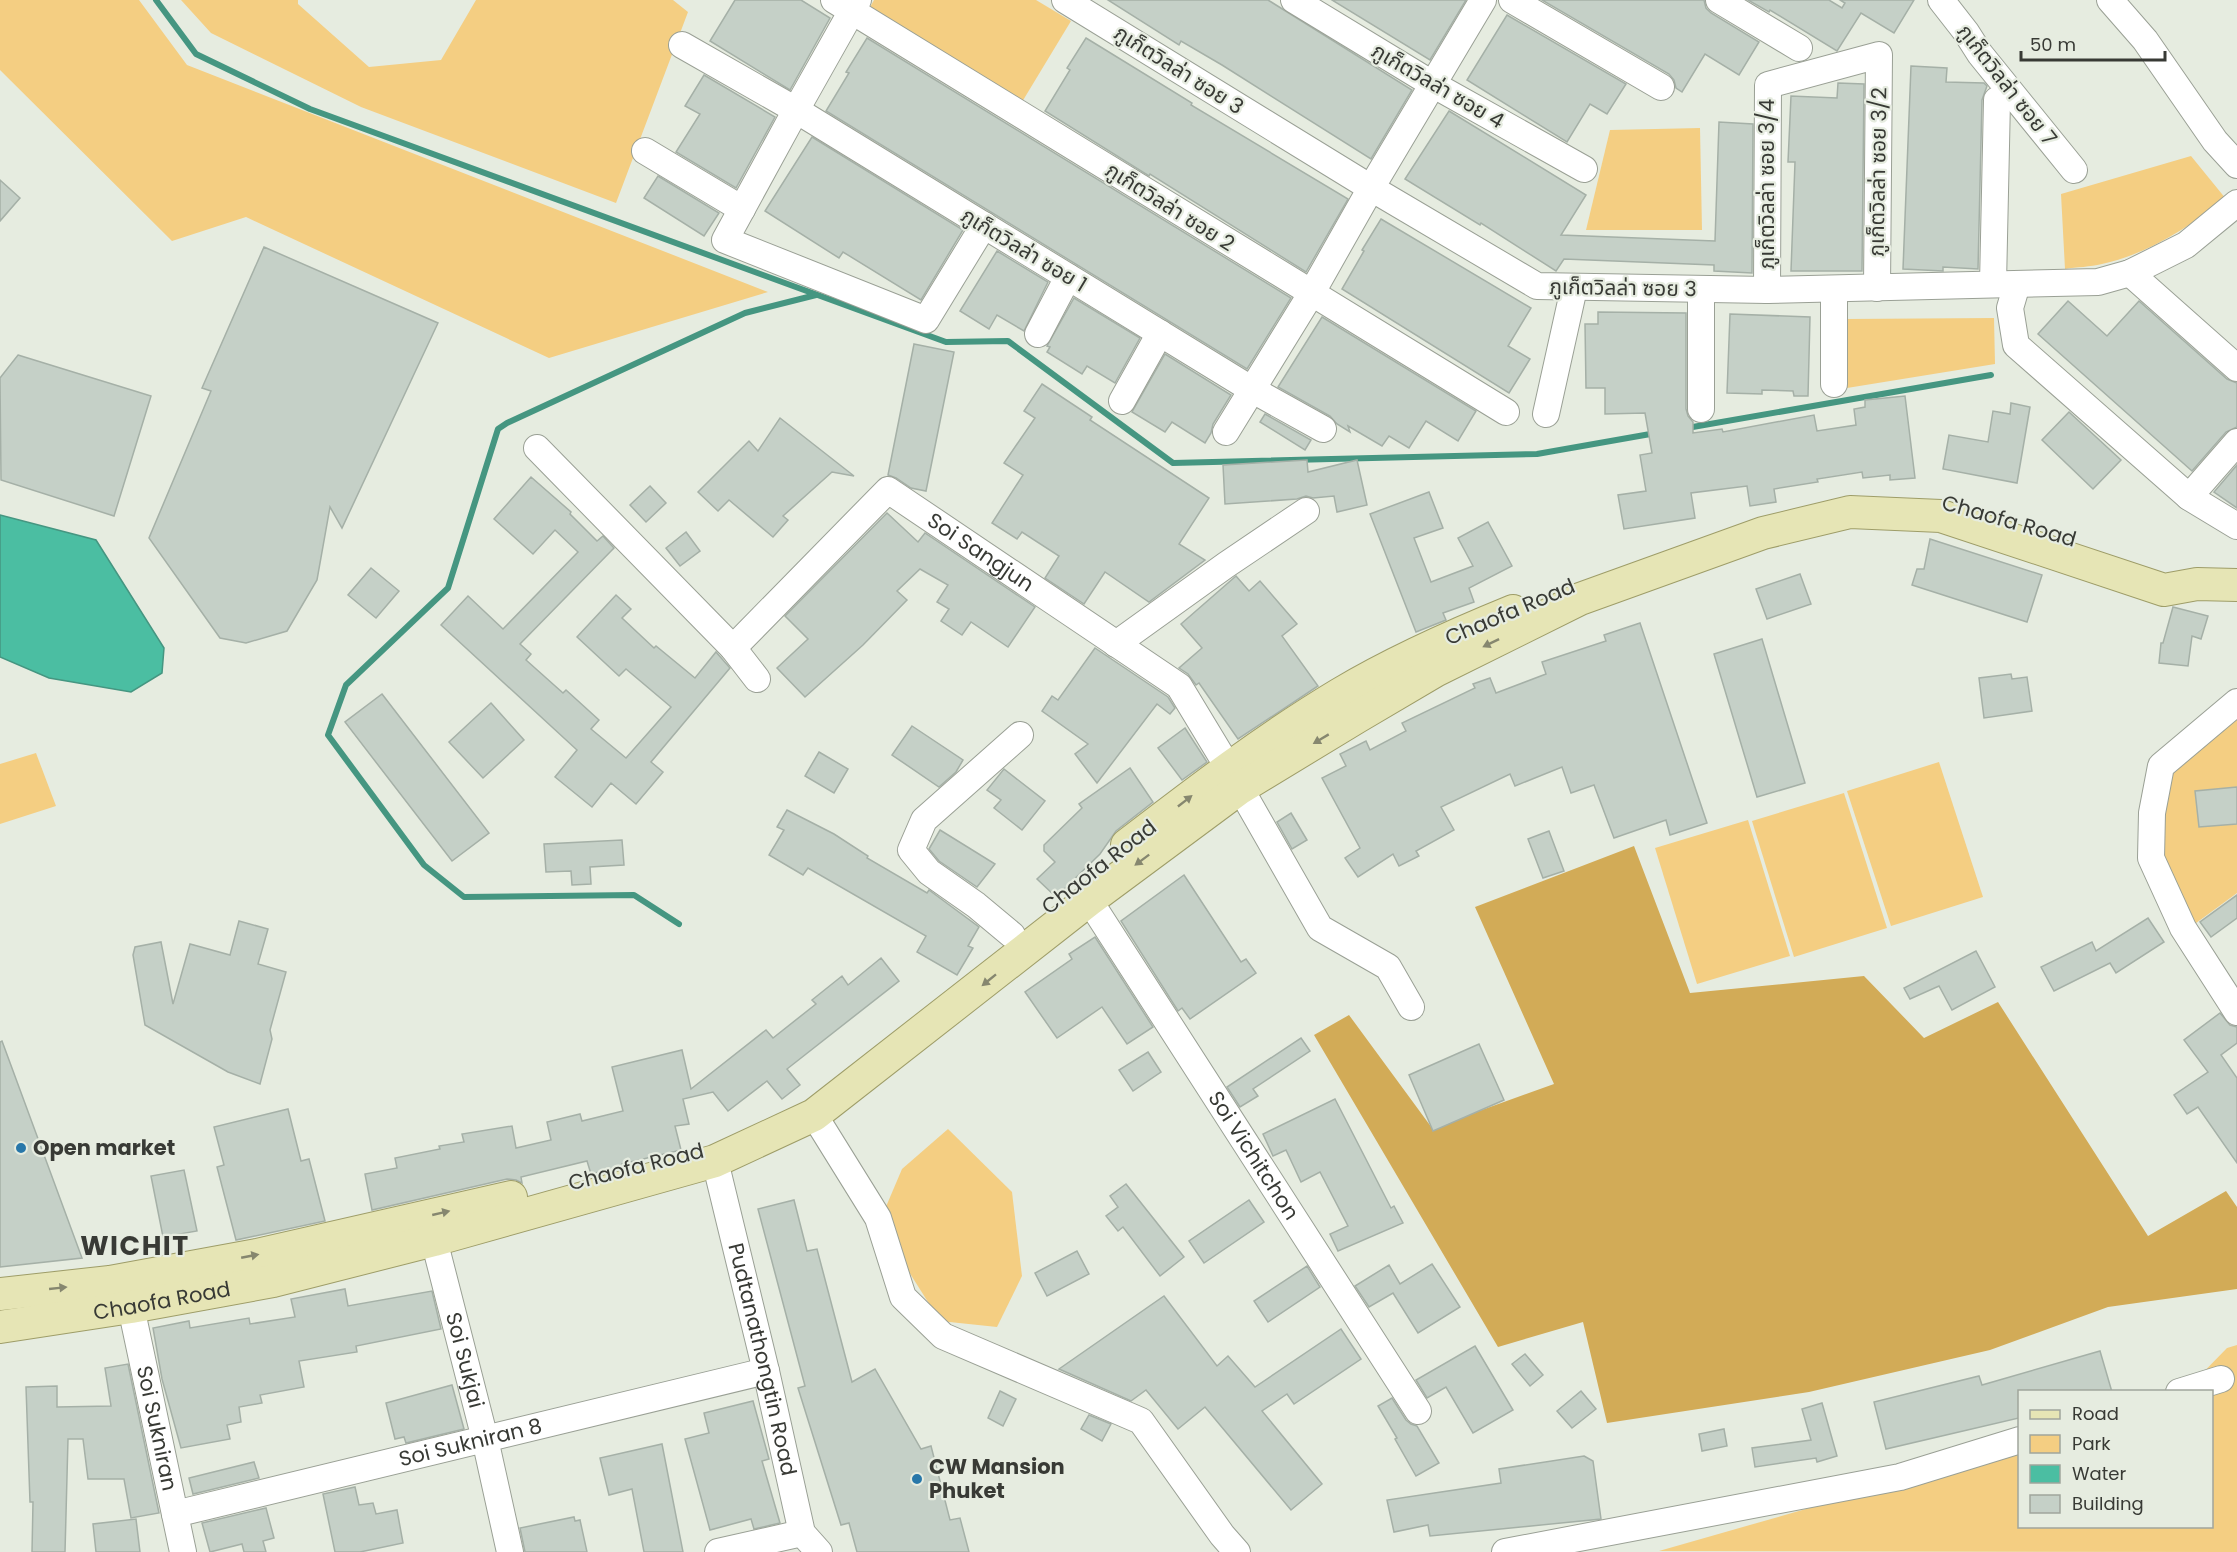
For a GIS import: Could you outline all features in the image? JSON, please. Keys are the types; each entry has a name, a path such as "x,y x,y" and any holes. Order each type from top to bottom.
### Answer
{"main road":[{"name":"Chaofa Road","path":"0,1294 110,1282 257,1255 707,1150 804,1101 1012,935 1234,778 1435,671 1580,599 1763,533 1851,512 1941,516 2167,580 2197,584 2237,585"},
{"name":"Chaofa Road","path":"0,1327 131,1307 273,1281 434,1240 715,1161 814,1115 1089,900 1234,778"}],"street":[{"name":"ภูเก็ตวิลล่า ซอย 3","path":"1065,0 1371,188 1537,286 1767,290 2098,282 2130,273 2186,245 2237,203"},
{"name":"ภูเก็ตวิลล่า ซอย 4","path":"1294,0 1434,85 1584,169"},
{"path":"1226,432 1311,294 1483,0"},
{"path":"1512,0 1660,87"},
{"path":"1719,0 1798,48"},
{"name":"ภูเก็ตวิลล่า ซอย 7","path":"1941,0 1985,61 2074,170"},
{"path":"2110,0 2145,40 2215,141 2237,165"},
{"path":"848,4 796,110 725,240 926,320 984,225"},
{"name":"ภูเก็ตวิลล่า ซอย 2","path":"848,4 1311,294 1506,412"},
{"name":"ภูเก็ตวิลล่า ซอย 1","path":"682,45 796,110 1251,389 1323,429"},
{"name":"ภูเก็ตวิลล่า ซอย 3/2","path":"1877,288 1879,55"},
{"name":"ภูเก็ตวิลล่า ซอย 3/4","path":"1767,290 1768,85 1879,55"},
{"path":"1997,100 2005,284 2016,345 2189,497 2237,526"},
{"path":"645,151 742,209"},
{"path":"2130,273 2237,368"},
{"path":"1038,334 1068,277"},
{"path":"1546,414 1574,288"},
{"path":"1701,289 1701,409"},
{"path":"1834,289 1834,384"},
{"path":"1122,401 1160,333"},
{"path":"2189,497 2237,442"},
{"path":"537,448 733,648 758,679"},
{"name":"Soi Sangjun","path":"733,648 888,490 1179,686 1320,928 1388,967 1411,1007"},
{"path":"1116,644 1226,565 1306,512"},
{"path":"2237,702 2161,766 2152,813 2151,858 2183,928 2237,1012"},
{"path":"1012,935 976,905 929,872 911,850 924,820 1020,735"},
{"name":"Soi Vichitchon","path":"1089,900 1418,1411"},
{"path":"814,1115 878,1218 903,1297 943,1336 1141,1421 1222,1535 1237,1552"},
{"name":"Pudtanathongtin Road","path":"715,1161 766,1371 780,1443 802,1533 819,1552"},
{"name":"Soi Sukjai","path":"434,1240 485,1439 510,1552"},
{"name":"Soi Sukniran","path":"131,1307 183,1552"},
{"name":"Soi Sukniran 8","path":"175,1514 766,1371"},
{"path":"2185,1390 2221,1379"},
{"path":"1505,1552 1900,1477 2018,1440"},
{"path":"718,1552 802,1533"}],"green space":[{"path":"0,0 139,0 187,65 768,292 549,358 246,217 172,241 0,70"},
{"path":"181,0 298,0 298,4 369,67 441,60 476,0 673,0 688,12 616,203 361,107 211,33"},
{"path":"874,0 1036,0 1071,21 1022,102 869,9"},
{"path":"1700,128 1702,230 1586,230 1610,130"},
{"path":"2191,156 2226,199 2183,229 2135,254 2097,265 2065,269 2061,194"},
{"path":"1994,318 1995,364 1847,388 1845,319"},
{"path":"2237,719 2237,893 2192,926 2163,853 2165,799 2169,779 2193,749"},
{"path":"36,753 56,806 0,824 0,764"},
{"path":"1939,762 1983,897 1891,926 1847,791"},
{"path":"1844,793 1887,928 1794,957 1752,821"},
{"path":"1748,820 1790,956 1697,984 1655,848"},
{"path":"948,1129 1012,1192 1022,1276 997,1327 940,1321 897,1253 885,1209 902,1169"},
{"path":"2237,1345 2237,1552 1659,1551 2018,1448 2018,1528 2213,1528 2213,1390 2186,1390 2227,1348"}],"shaded area":[{"path":"1634,846 1690,993 1864,976 1924,1038 1998,1002 2148,1236 2226,1191 2237,1207 2237,1289 2108,1307 1990,1350 1809,1392 1607,1423 1583,1322 1498,1347 1314,1035 1349,1015 1432,1128 1554,1084 1475,907"}],"water":[{"path":"0,515 96,540 164,648 162,673 131,692 49,678 0,657"}],"building":[{"path":"735,0 801,0 830,18 790,90 710,41"},
{"path":"1108,0 1268,0 1412,90 1371,159 1222,65 1181,41 1179,45"},
{"path":"1332,0 1466,0 1430,60"},
{"path":"1542,0 1704,0 1706,8 1711,13 1759,42 1739,75 1705,54 1682,92 1676,88 1669,74"},
{"path":"1748,0 1829,0 1842,8 1845,3 1840,0 1914,0 1894,33 1861,13 1837,51 1770,10 1769,12"},
{"path":"1507,15 1626,84 1607,114 1590,104 1567,142 1467,80"},
{"path":"867,38 1291,298 1247,369 826,111"},
{"path":"1086,38 1192,103 1191,105 1348,199 1306,272 1045,111 1070,70 1067,68"},
{"path":"1911,66 1947,68 1946,82 1984,83 1987,86 1982,100 1978,269 1943,267 1943,271 1903,269"},
{"path":"704,75 775,117 736,188 676,152 700,114 685,106"},
{"path":"1838,83 1864,84 1862,271 1791,271 1795,162 1788,162 1791,96 1837,98"},
{"path":"1449,111 1586,195 1561,235 1715,241 1719,122 1753,124 1752,273 1714,271 1714,265 1564,259 1556,271 1481,223 1480,225 1405,179"},
{"path":"812,137 963,230 921,300 843,252 839,258 765,211"},
{"path":"658,176 719,213 704,236 644,198"},
{"path":"0,180 20,198 0,221"},
{"path":"1381,219 1531,308 1508,346 1530,359 1509,393 1342,289"},
{"path":"264,247 438,323 342,528 330,507 317,580 287,631 246,643 220,638 149,538 211,391 202,388"},
{"path":"997,251 1048,282 1024,331 997,315 989,329 960,311"},
{"path":"1074,298 1140,338 1115,383 1087,366 1082,374 1047,352 1050,347 1047,346"},
{"path":"2068,301 2107,336 2139,301 2227,379 2237,383 2237,427 2226,432 2192,471 2038,334"},
{"path":"1598,312 1686,313 1686,409 1693,422 1693,433 1722,429 1723,432 1814,415 1817,431 1856,425 1854,409 1865,407 1865,400 1905,396 1915,478 1890,480 1890,475 1863,478 1862,472 1817,479 1818,482 1774,489 1776,502 1750,506 1747,486 1691,493 1695,518 1624,529 1618,495 1646,491 1640,455 1652,453 1645,413 1605,414 1605,388 1586,388 1585,324 1598,324"},
{"path":"1730,314 1810,317 1808,396 1794,396 1793,391 1762,390 1762,394 1727,393"},
{"path":"1322,317 1476,411 1458,441 1426,421 1409,448 1389,436 1382,446 1348,426 1350,432 1337,424 1330,416 1278,387"},
{"path":"914,344 954,352 926,491 911,488 888,475"},
{"path":"1165,354 1231,395 1213,424 1205,443 1172,422 1165,432 1132,412"},
{"path":"18,355 151,396 114,516 1,480 0,378"},
{"path":"1042,384 1092,417 1090,420 1209,498 1179,544 1205,560 1149,602 1105,572 1084,604 1045,578 1059,556 1022,532 1017,539 992,523 1023,475 1004,463 1035,418 1024,411"},
{"path":"2011,403 2030,407 2017,483 1943,469 1949,435 1988,442 1993,411 2010,414"},
{"path":"2069,412 2121,460 2093,489 2042,440"},
{"path":"1265,414 1311,440 1305,450 1260,422"},
{"path":"780,418 854,476 832,472 783,516 788,520 773,537 729,500 718,511 698,492 749,441 758,451"},
{"path":"1307,460 1308,472 1357,460 1367,505 1337,512 1334,496 1313,498 1306,496 1297,499 1225,504 1223,465"},
{"path":"2237,465 2237,508 2214,492"},
{"path":"531,477 571,512 570,514 597,541 603,536 614,548 520,644 531,654 526,660 563,693 566,690 599,720 591,729 626,758 671,707 626,669 619,676 577,637 616,595 631,609 622,618 654,648 656,646 695,678 716,652 730,668 651,762 663,772 636,804 611,783 592,807 555,777 577,750 441,625 468,596 503,629 578,552 555,530 533,554 494,519"},
{"path":"650,486 666,503 646,522 630,505"},
{"path":"1429,492 1443,528 1414,538 1431,582 1473,566 1458,538 1488,522 1512,566 1469,588 1474,602 1443,613 1446,620 1416,632 1370,514"},
{"path":"887,513 918,542 925,533 1035,607 1008,647 971,622 962,635 941,621 949,609 937,602 948,585 920,569 897,591 907,600 863,645 805,697 777,668 808,639 785,616"},
{"path":"686,532 700,551 680,566 666,548"},
{"path":"1930,539 2042,575 2027,622 1912,585 1917,569 1924,569"},
{"path":"371,568 399,591 376,618 348,595"},
{"path":"1800,574 1811,604 1767,619 1756,589"},
{"path":"1236,576 1249,591 1260,581 1297,624 1282,636 1318,686 1238,739 1199,683 1196,685 1188,674 1179,668 1202,648 1181,624"},
{"path":"2173,607 2208,616 2201,639 2192,636 2188,666 2159,663 2161,643 2163,643"},
{"path":"1640,623 1707,823 1670,835 1666,820 1614,838 1594,785 1571,793 1562,767 1515,786 1510,774 1441,807 1454,830 1416,851 1419,856 1399,866 1393,854 1358,877 1345,858 1360,848 1322,778 1346,766 1340,754 1366,741 1370,750 1406,731 1402,723 1475,688 1473,684 1490,678 1496,693 1546,674 1542,662 1606,641 1604,635"},
{"path":"1762,639 1805,783 1757,797 1714,654"},
{"path":"1095,648 1168,697 1175,708 1170,714 1157,704 1097,783 1075,754 1088,744 1042,711 1052,696 1058,700"},
{"path":"2011,674 2012,679 2027,677 2032,711 1984,718 1979,678"},
{"path":"382,694 489,833 452,861 345,722"},
{"path":"491,703 524,740 483,778 449,742"},
{"path":"912,726 963,760 956,772 939,787 892,755"},
{"path":"1185,728 1207,762 1182,780 1158,748"},
{"path":"819,752 848,769 834,793 805,776"},
{"path":"1130,768 1153,802 1116,831 1100,854 1056,897 1037,879 1055,862 1044,851 1044,845 1082,808 1079,804"},
{"path":"1004,769 1045,801 1022,830 994,808 1001,800 987,790"},
{"path":"2237,787 2237,824 2199,827 2195,791"},
{"path":"787,810 834,834 868,856 867,858 927,893 929,890 979,927 968,946 973,948 957,975 917,952 926,936 808,868 803,875 769,855 784,830 777,827"},
{"path":"1291,813 1307,840 1292,849 1277,822"},
{"path":"940,830 995,864 977,887 939,861 929,849"},
{"path":"1549,831 1564,871 1543,878 1528,839"},
{"path":"622,840 624,865 590,867 591,884 572,885 571,871 546,872 544,844"},
{"path":"1184,875 1241,962 1246,959 1256,973 1190,1019 1182,1008 1178,1011 1121,921"},
{"path":"2237,895 2237,918 2211,937 2200,922"},
{"path":"2148,918 2164,942 2116,973 2110,963 2054,991 2041,967 2092,942 2096,951"},
{"path":"239,921 268,929 258,964 286,972 270,1030 272,1039 260,1084 228,1072 145,1025 133,955 135,947 161,942 173,1004 190,944 230,955"},
{"path":"1095,937 1153,1027 1127,1044 1102,1007 1057,1038 1025,992 1072,959 1069,954"},
{"path":"1976,951 1995,987 1952,1010 1939,986 1910,999 1904,988"},
{"path":"881,958 899,981 787,1069 800,1085 782,1099 767,1081 728,1111 713,1092 683,1099 689,1124 675,1126 681,1150 591,1174 587,1161 521,1177 522,1183 507,1179 372,1210 365,1174 397,1168 395,1158 464,1142 462,1134 512,1126 516,1148 551,1140 547,1122 580,1114 582,1121 623,1111 612,1067 682,1050 691,1089 766,1030 773,1038 816,1004 812,1000 842,976 848,985"},
{"path":"2220,1013 2230,1025 2237,1027 2237,1043 2221,1055 2237,1078 2237,1163 2198,1107 2187,1114 2174,1095 2208,1072 2184,1040"},
{"path":"1301,1038 1310,1051 1253,1089 1258,1096 1240,1107 1227,1087"},
{"name":"Open market","path":"2,1041 82,1258 0,1267 0,1042"},
{"path":"1479,1044 1504,1100 1433,1131 1409,1075"},
{"path":"1148,1052 1161,1072 1133,1091 1119,1070"},
{"path":"1335,1099 1391,1208 1394,1206 1403,1223 1338,1251 1330,1234 1348,1226 1320,1172 1301,1182 1286,1150 1273,1156 1263,1134"},
{"path":"288,1109 301,1161 309,1159 325,1221 236,1240 217,1167 224,1165 214,1127"},
{"path":"184,1170 197,1231 163,1237 151,1176"},
{"path":"1126,1184 1184,1257 1160,1276 1123,1227 1118,1231 1106,1216 1118,1207 1110,1196"},
{"path":"794,1200 807,1251 817,1249 852,1382 875,1369 921,1449 931,1446 950,1520 960,1518 969,1552 857,1552 849,1523 841,1525 798,1388 805,1386 758,1209"},
{"path":"1249,1200 1264,1222 1204,1263 1189,1241"},
{"path":"1077,1251 1089,1274 1047,1296 1035,1273"},
{"path":"1432,1264 1460,1307 1418,1333 1393,1293 1369,1307 1355,1286 1389,1265 1400,1284"},
{"path":"1307,1266 1320,1287 1268,1322 1254,1301"},
{"path":"345,1289 348,1306 432,1291 441,1329 356,1346 357,1352 299,1361 304,1387 260,1395 262,1403 239,1407 241,1422 227,1425 230,1439 181,1448 162,1379 153,1328 189,1321 190,1328 249,1318 250,1324 295,1317 291,1299"},
{"path":"1164,1296 1217,1366 1228,1356 1255,1387 1341,1329 1361,1359 1294,1404 1287,1394 1262,1411 1322,1484 1291,1510 1205,1407 1178,1429 1146,1390 1131,1401 1059,1369"},
{"path":"1475,1346 1513,1410 1473,1433 1446,1387 1427,1398 1416,1380"},
{"path":"2100,1351 2111,1390 2018,1390 2018,1418 1886,1449 1874,1402 1979,1376 1982,1385"},
{"path":"1525,1354 1543,1375 1530,1386 1512,1364"},
{"path":"128,1364 159,1513 131,1518 124,1479 88,1479 83,1439 68,1439 65,1552 32,1552 33,1502 30,1502 26,1387 57,1386 57,1407 111,1406 105,1368"},
{"path":"452,1385 464,1429 406,1443 404,1437 395,1439 386,1403"},
{"path":"1000,1391 1016,1399 1003,1426 988,1418"},
{"path":"1581,1391 1596,1409 1572,1428 1557,1411"},
{"path":"1392,1398 1406,1420 1417,1426 1439,1463 1416,1476 1378,1406"},
{"path":"753,1401 769,1459 762,1461 780,1523 754,1529 751,1519 710,1530 685,1439 709,1433 704,1413"},
{"path":"1822,1403 1837,1456 1817,1462 1816,1458 1755,1467 1752,1448 1811,1440 1802,1409"},
{"path":"1089,1415 1111,1424 1102,1441 1081,1429"},
{"path":"1724,1429 1727,1446 1702,1451 1699,1434"},
{"path":"662,1444 683,1552 644,1552 632,1489 609,1495 600,1458"},
{"path":"1584,1456 1593,1461 1601,1519 1430,1536 1428,1525 1394,1532 1387,1500 1501,1483 1499,1469"},
{"path":"254,1462 259,1478 193,1494 189,1478"},
{"path":"355,1487 359,1505 373,1503 376,1514 397,1510 403,1543 360,1552 335,1552 323,1494"},
{"path":"266,1508 274,1538 263,1541 266,1552 244,1552 242,1544 210,1552 202,1523"},
{"path":"574,1517 575,1521 580,1520 587,1552 525,1552 520,1528"},
{"path":"136,1519 140,1552 96,1552 93,1524"}],"waterway":[{"path":"156,0 196,54 310,109 946,342 1008,341 1173,463 1537,454 1656,433"},
{"path":"679,924 634,895 464,897 424,865 328,735 346,685 448,588 498,429 745,313 816,295"},
{"path":"1687,428 1991,375"}],"place":[{"name":"Open market","path":"21,1148"},
{"name":"CW Mansion Phuket","path":"917,1479"}],"district":[{"name":"WICHIT","path":"135,1246"}]}
